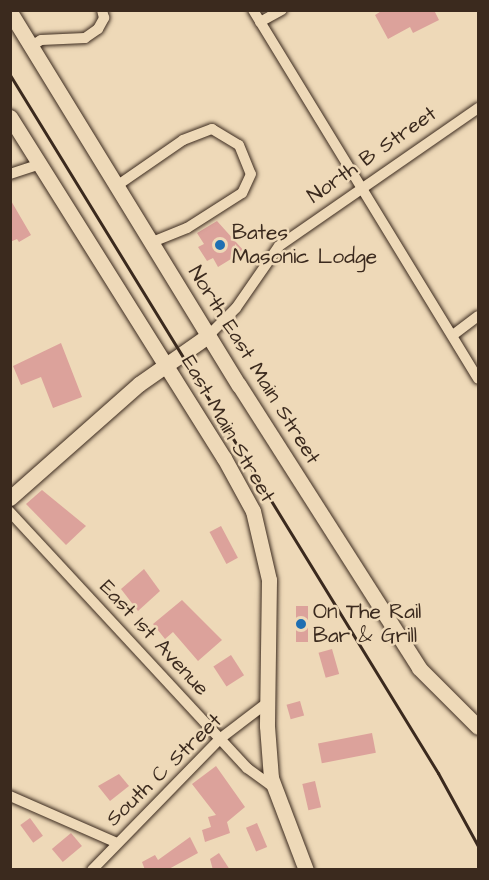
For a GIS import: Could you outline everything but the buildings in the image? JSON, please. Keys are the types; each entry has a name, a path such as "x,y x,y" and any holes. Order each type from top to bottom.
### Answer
{"street":[{"path":"33,45 40,40 85,38 98,29 104,18 102,10"},
{"path":"253,10 478,379"},
{"path":"260,22 282,10"},
{"name":"North East Main Street","path":"10,12 33,45 209,335 419,668 475,718"},
{"name":"North B Street","path":"10,498 166,364 209,335 236,308 279,246 478,108"},
{"name":"East Main Street","path":"10,117 243,489 261,536 269,580 267,703 273,787 306,870"},
{"path":"118,185 183,140 212,129 239,145 251,174 242,193 187,228 153,242"},
{"path":"10,174 40,164"},
{"path":"453,335 478,316"},
{"name":"East 1st Avenue","path":"10,512 247,768 273,787"},
{"name":"South C Street","path":"92,870 221,738 267,703"},
{"path":"10,796 117,843"}],"railway":[{"path":"10,75 438,773 478,846"}],"place":[{"name":"Bates Masonic Lodge","path":"220,245"},
{"name":"On The Rail Bar & Grill","path":"301,624"}]}
